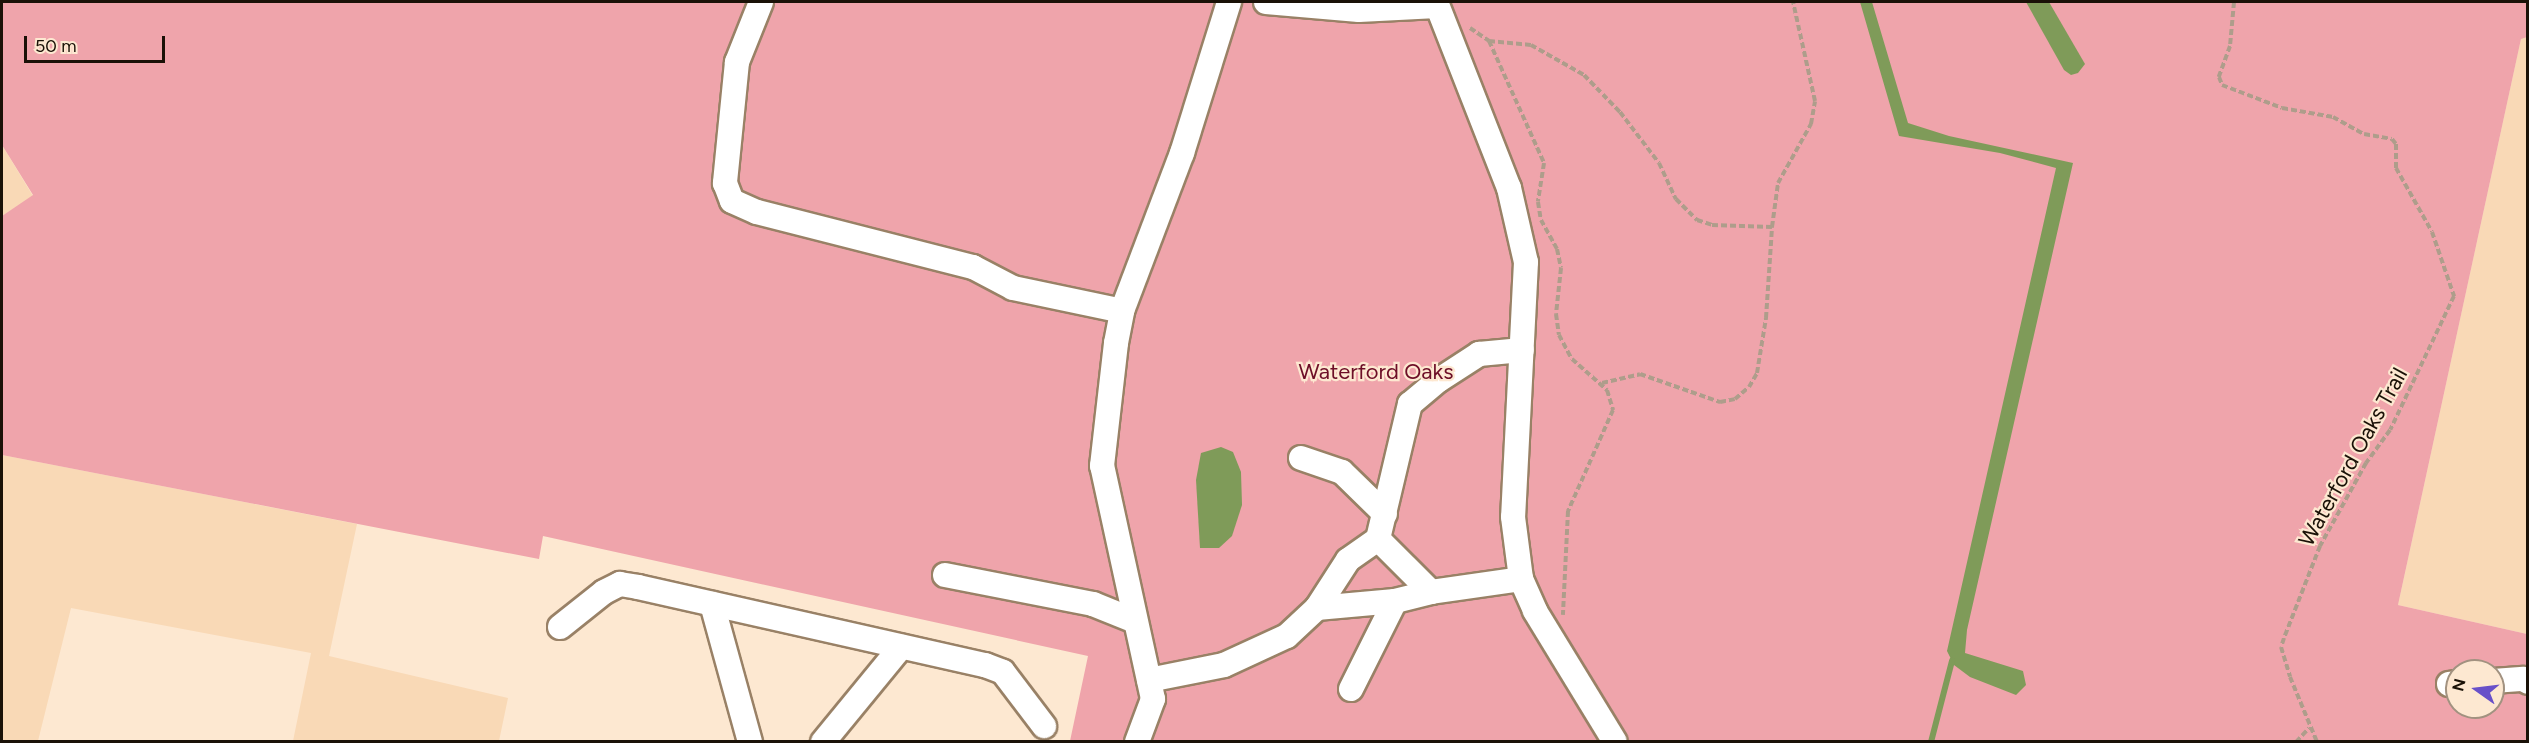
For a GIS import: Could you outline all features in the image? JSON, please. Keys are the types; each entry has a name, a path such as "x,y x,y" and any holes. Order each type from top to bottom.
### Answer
{"street":[{"path":"761,2 737,62 725,183 732,201 757,212 974,267 1013,288 1122,311"},
{"path":"1137,741 1153,699 1134,621 1102,466 1122,311 1182,153 1229,2"},
{"path":"1266,2 1359,10 1437,4 1509,188 1522,233 1526,262 1513,517 1521,579 1535,611 1615,741"},
{"path":"1149,680 1224,665 1287,636 1317,608 1347,560 1378,539 1410,404 1438,380 1479,354 1522,350"},
{"path":"1301,458 1342,472 1385,514"},
{"path":"1378,539 1431,592"},
{"path":"945,575 1093,604 1134,621"},
{"path":"1317,608 1395,601 1431,592 1521,579"},
{"path":"560,627 620,584 712,603 1003,672 1044,726"},
{"path":"1351,689 1395,601"},
{"path":"712,603 750,741"},
{"path":"823,741 901,647"},
{"path":"2505,680 2524,679 2528,682"}],"path":[{"path":"1602,383 1640,375 1720,402 1735,399 1749,387 1757,373 1766,318 1772,228 1778,183 1811,124 1815,101 1793,2"},
{"name":"Waterford Oaks Trail","path":"2234,2 2230,46 2220,82 2282,108 2333,117 2364,134 2392,139 2396,144 2396,168 2432,232 2454,296 2390,430 2366,463 2320,546 2281,647 2309,728 2317,741"},
{"path":"1562,624 1568,511 1612,419 1611,401 1602,383 1572,359 1559,336 1556,314 1561,268 1557,249 1541,220 1537,190 1544,163 1489,40 1531,45 1598,87 1659,163 1676,199 1697,220 1712,225 1772,228"},
{"path":"2296,741 2309,728"}],"shaded area":[{"path":"1860,2 1872,2 1908,123 1949,136 2073,163 1967,630 1965,653 2023,671 2026,685 2016,695 1970,677 1954,665 1947,651 2056,168 2000,153 1899,136"},
{"path":"2026,2 2049,2 2085,64 2078,73 2071,75 2064,70"},
{"path":"2527,11 2527,634 2398,605"},
{"path":"2,145 33,196 2,216"},
{"path":"1221,447 1233,452 1241,472 1242,505 1232,536 1219,548 1200,548 1196,480 1201,453"},
{"path":"2,455 357,524 329,656 508,698 499,741 293,741 311,653 71,608 38,741 2,741"}],"green space":[{"name":"Waterford Oaks","path":"2,2 2527,2 2527,37 2521,39 2398,605 2527,634 2527,741 1070,741 1088,656 543,536 539,559 2,455 2,216 33,195 2,145"}],"waterway":[{"path":"1931,742 1952,661"}]}
